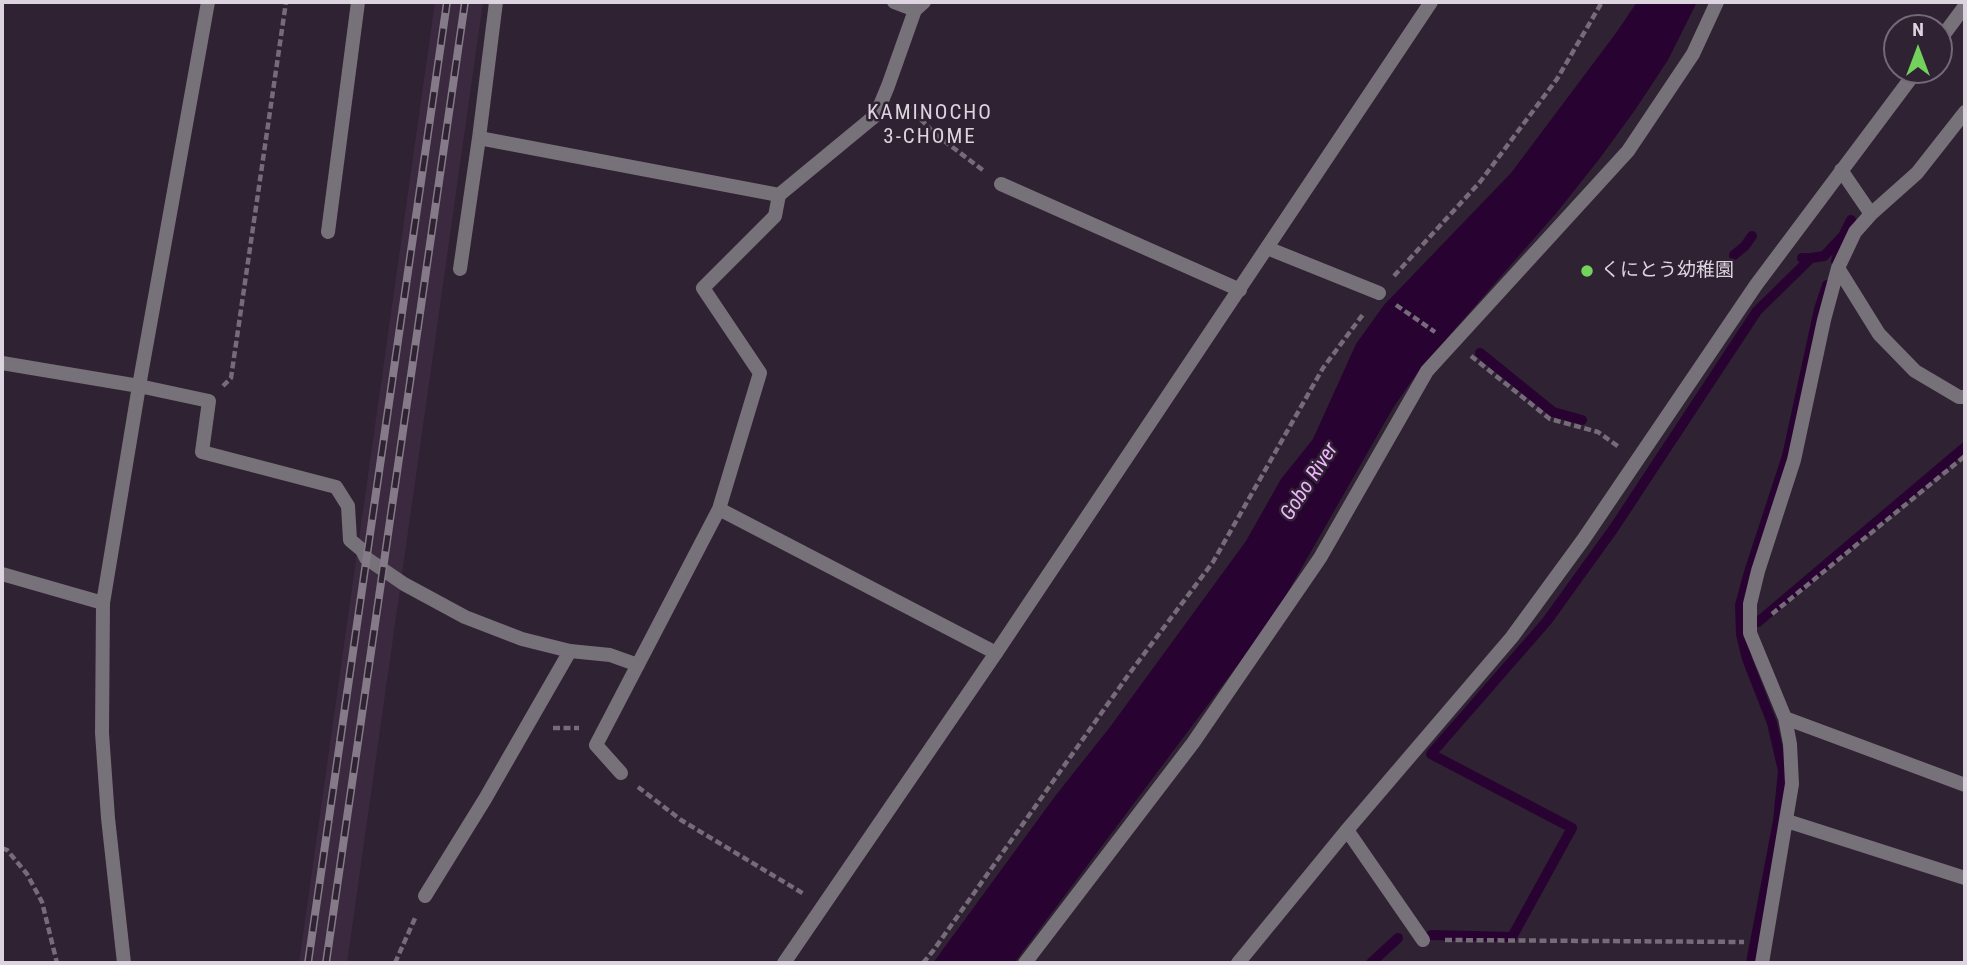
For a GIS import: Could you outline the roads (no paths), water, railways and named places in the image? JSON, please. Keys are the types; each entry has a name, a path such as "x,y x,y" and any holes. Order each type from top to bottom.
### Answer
{"street":[{"path":"124,963 108,818 102,733 103,603 208,2"},
{"path":"328,232 358,2"},
{"path":"460,269 496,2"},
{"path":"621,773 596,745 719,509 760,373 703,288 775,216 779,195 876,115 920,6 894,2"},
{"path":"784,963 996,653 1432,2"},
{"path":"1025,963 1200,732 1320,558 1427,371 1628,152 1693,54 1717,2"},
{"path":"1953,22 1965,6"},
{"path":"1238,963 1347,830 1512,637 1583,540 1756,285 1906,84"},
{"path":"1762,963 1792,783 1790,744 1785,718 1750,633 1750,604 1794,460 1838,268 1855,232 1917,173 1965,112"},
{"path":"479,138 779,195"},
{"path":"1841,170 1871,214"},
{"path":"1001,184 1240,290"},
{"path":"1267,248 1385,297"},
{"path":"1838,268 1879,334 1915,371 1959,397 1965,397"},
{"path":"2,363 139,386 209,401 202,452 336,487 348,506 350,540 362,550 366,558 404,584 465,617 522,639 570,651 610,654 638,665"},
{"path":"719,509 996,653"},
{"path":"2,574 103,603"},
{"path":"425,896 485,799 570,651"},
{"path":"1785,718 1965,785"},
{"path":"1787,821 1965,878"},
{"path":"1347,830 1423,940"}],"water":[{"name":"Gobo River","path":"1637,2 1697,2 1668,60 1600,158 1558,211 1420,369 1393,408 1273,618 1014,963 933,963 1246,541 1281,479 1313,439 1356,344 1384,305 1511,173"}],"waterway":[{"path":"1836,261 1851,220"},
{"path":"1734,255 1752,236"},
{"path":"1811,258 1824,256 1841,238"},
{"path":"1431,935 1512,937 1572,828 1431,754 1547,621 1614,528 1757,311 1811,258 1802,258"},
{"path":"1751,963 1778,821 1783,771 1772,723 1747,659 1741,634 1740,605 1787,456 1819,309 1827,285"},
{"path":"1480,353 1553,412 1582,420"},
{"path":"1758,622 1965,447"},
{"path":"1371,963 1398,938"}],"railway":[{"path":"308,963 447,2"},
{"path":"326,963 465,2"}],"place":[{"name":"くにとう幼稚園","path":"1587,271"}],"district":[{"name":"KAMINOCHO 3-CHOME","path":"930,126"}]}
